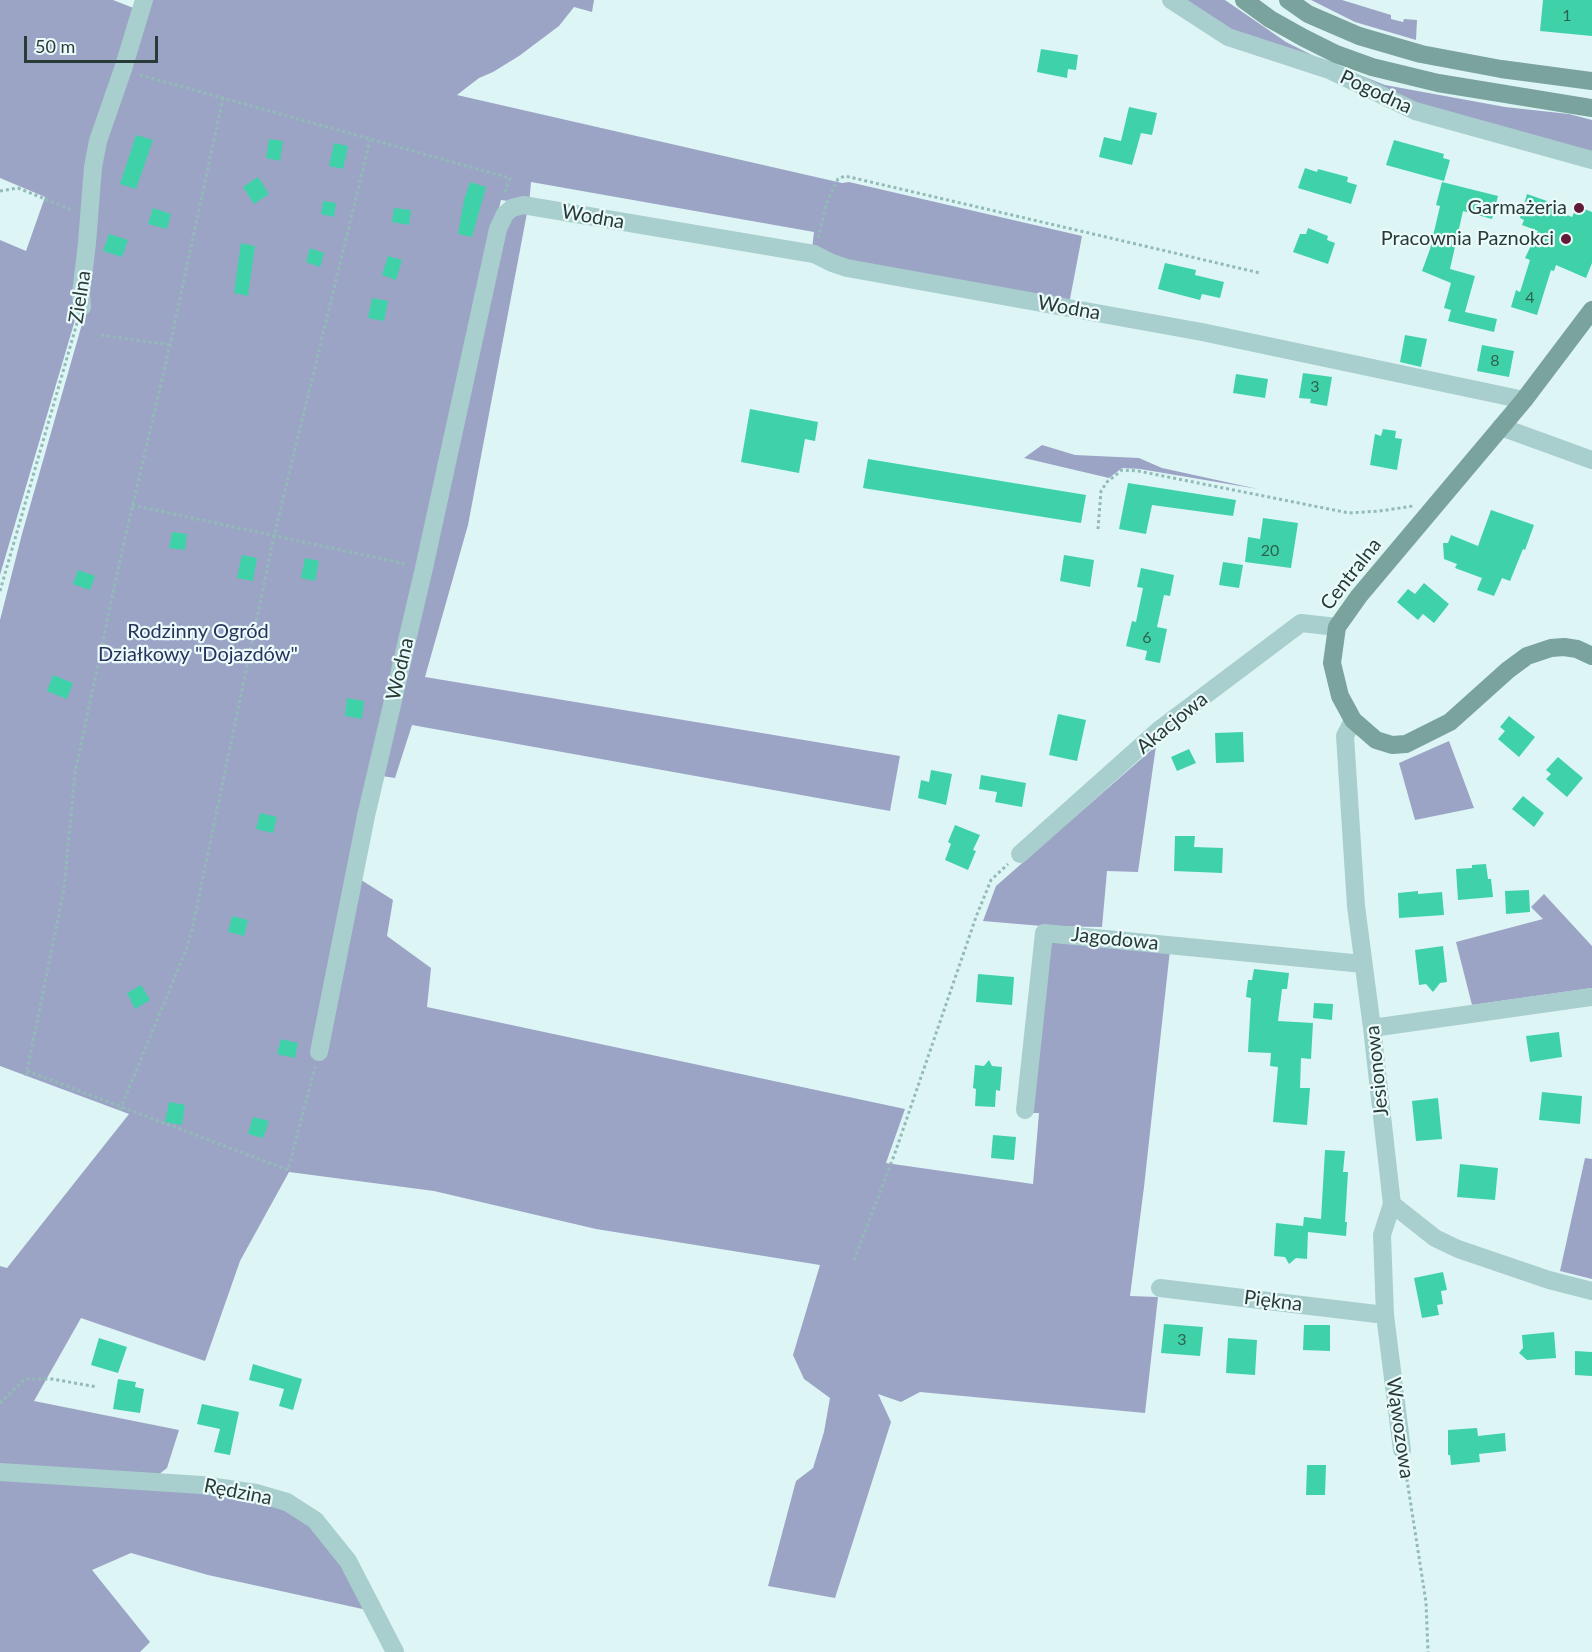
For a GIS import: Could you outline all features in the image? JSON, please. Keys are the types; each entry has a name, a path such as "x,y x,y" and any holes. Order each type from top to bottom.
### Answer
{"street":[{"name":"Zielna","path":"82,306 81,294 93,167 98,141 144,0"},
{"name":"Pogodna","path":"1171,0 1228,37 1329,70 1415,111 1592,160"},
{"path":"1244,0 1270,19 1304,38 1336,54 1372,67 1438,82 1592,108"},
{"path":"1288,0 1308,14 1359,36 1421,54 1501,69 1592,81"},
{"name":"Wodna","path":"319,1052 366,816 424,568 498,229 505,214 512,208 523,205 814,254 832,264 847,268 1202,332 1524,400"},
{"name":"Centralna","path":"1592,310 1524,400 1359,596 1337,627 1333,646 1334,672 1340,696 1353,720 1376,740 1392,745 1406,744 1450,722 1527,656 1551,648 1564,647 1577,649 1592,656"},
{"path":"1501,427 1592,460"},
{"name":"Akacjowa","path":"1020,854 1159,730 1301,623 1337,627"},
{"name":"Jesionowa","path":"1353,720 1345,736 1356,906 1392,1204"},
{"name":"Jagodowa","path":"1025,1110 1044,933 1364,964"},
{"path":"1372,1028 1592,997"},
{"path":"1392,1204 1435,1238 1458,1249 1549,1280 1592,1291"},
{"name":"Wąwozowa","path":"1392,1204 1383,1235 1385,1314 1402,1450"},
{"name":"Piękna","path":"1160,1288 1385,1314"},
{"name":"Rędzina","path":"0,1472 202,1485 256,1493 287,1502 315,1520 342,1553 361,1583 395,1652"}],"path":[{"path":"123,69 510,178 503,199 523,205"},
{"path":"223,98 75,773 64,889 27,1074 288,1170 319,1052"},
{"path":"120,1109 186,950 192,930 274,536 370,140"},
{"path":"814,254 827,202 838,179 845,176 1260,273"},
{"path":"0,191 18,188 89,218"},
{"name":"Zielna","path":"0,591 82,306"},
{"path":"101,335 170,345"},
{"path":"1098,529 1101,491 1107,482 1122,470 1138,471 1349,513 1380,511 1438,502"},
{"path":"132,505 424,568"},
{"path":"854,1260 895,1153 976,917 991,880 1020,854"},
{"path":"0,1403 25,1379 52,1379 97,1387"},
{"name":"Wąwozowa","path":"1402,1450 1426,1602 1428,1652"}],"green space":[{"path":"0,0 113,0 136,9 84,210 75,320 0,575 0,240 26,251 45,197 0,178"},
{"name":"Rodzinny Ogród Działkowy \"Dojazdów\"","path":"151,0 594,0 592,12 574,7 559,26 519,56 479,78 457,95 1082,236 1069,304 811,258 814,232 531,182 529,204 501,200 460,371 358,878 393,900 387,936 431,968 427,1007 905,1109 886,1163 1033,1184 1039,1113 1030,1113 1052,939 1170,950 1130,1296 1158,1297 1145,1413 920,1392 901,1402 878,1394 891,1422 835,1598 768,1586 796,1481 813,1468 824,1432 830,1398 804,1379 793,1355 820,1265 596,1229 434,1191 289,1172 240,1261 205,1361 81,1318 34,1401 179,1430 167,1468 158,1475 0,1466 0,1266 7,1268 129,1114 0,1066 0,620 84,317 104,144"},
{"path":"1178,0 1225,0 1286,42 1322,60 1385,85 1505,107 1569,114 1592,120 1592,154 1418,107 1228,32"},
{"path":"1311,0 1342,0 1391,15 1391,19 1403,22 1404,19 1417,20 1416,40 1355,22"},
{"path":"527,213 468,525 425,677 900,756 890,811 412,725 395,778 382,776 507,223 518,214"},
{"path":"1042,445 1075,455 1139,458 1162,468 1258,489 1140,469 1122,468 1109,478 1024,458"},
{"path":"1449,741 1474,808 1415,820 1399,763"},
{"path":"1156,746 1138,872 1107,871 1102,927 1042,926 983,921 996,886"},
{"path":"1544,894 1592,946 1592,988 1472,1005 1456,942 1543,919 1531,907"},
{"path":"1585,1158 1592,1159 1592,1279 1560,1271"},
{"path":"0,1476 196,1489 280,1504 329,1541 367,1610 208,1575 131,1553 92,1570 150,1642 140,1652 0,1652"}],"building":[{"path":"1543,0 1592,0 1592,36 1540,31"},
{"path":"1041,49 1078,55 1076,70 1068,69 1067,78 1037,72"},
{"path":"1129,107 1157,113 1152,135 1141,133 1132,165 1099,157 1104,137 1121,141"},
{"path":"136,135 153,140 136,189 120,184"},
{"path":"269,139 283,141 280,161 266,158"},
{"path":"1394,140 1444,154 1443,158 1450,160 1444,181 1386,165"},
{"path":"334,143 348,146 343,169 329,166"},
{"path":"1305,168 1348,177 1347,182 1357,185 1351,204 1298,188"},
{"path":"258,177 269,194 254,204 243,187"},
{"path":"470,182 486,187 472,237 458,234"},
{"path":"1442,182 1498,196 1492,219 1463,211 1450,269 1475,276 1465,312 1497,319 1494,332 1448,321 1451,310 1444,308 1451,283 1422,271 1430,249 1440,206 1436,205"},
{"path":"1527,194 1547,201 1545,206 1572,217 1577,206 1592,212 1592,263 1586,278 1556,265 1554,271 1551,270 1537,315 1511,307 1516,290 1520,292 1530,260 1525,258 1538,231 1522,225 1524,220 1520,218"},
{"path":"323,201 336,203 334,217 321,214"},
{"path":"153,208 171,214 167,229 148,224"},
{"path":"394,208 411,210 409,225 392,222"},
{"path":"1308,228 1328,236 1327,240 1335,243 1328,264 1293,252 1300,234 1306,234"},
{"path":"109,234 128,240 122,257 103,251"},
{"path":"241,243 255,246 248,296 234,293"},
{"path":"310,248 324,253 320,267 306,262"},
{"path":"388,256 402,260 396,280 382,275"},
{"path":"1165,263 1196,270 1195,275 1224,282 1220,298 1202,294 1200,300 1158,289"},
{"path":"372,298 388,301 384,321 368,318"},
{"path":"1405,335 1427,339 1421,367 1400,362"},
{"path":"1482,345 1514,351 1509,377 1477,371"},
{"path":"1303,373 1332,377 1327,406 1310,403 1311,399 1299,398"},
{"path":"1236,374 1268,379 1265,398 1233,393"},
{"path":"750,409 818,422 815,441 805,439 799,473 741,462"},
{"path":"1383,429 1396,431 1395,438 1402,439 1397,470 1370,465 1375,434 1381,436"},
{"path":"868,459 1086,495 1081,523 863,488"},
{"path":"1128,483 1236,500 1233,516 1152,505 1146,534 1119,529"},
{"path":"1491,510 1534,525 1510,581 1502,578 1494,596 1477,590 1482,578 1455,568 1457,564 1444,559 1443,543 1448,543 1451,535 1478,546"},
{"path":"1263,518 1298,523 1291,568 1245,562 1248,537 1260,539"},
{"path":"172,532 187,534 185,550 169,548"},
{"path":"242,555 257,558 253,581 237,578"},
{"path":"1064,555 1094,560 1090,587 1060,581"},
{"path":"305,558 319,561 315,581 301,578"},
{"path":"1223,562 1243,565 1239,588 1219,585"},
{"path":"1141,568 1174,575 1170,596 1164,595 1157,627 1167,629 1160,663 1145,660 1147,651 1126,646 1132,621 1136,622 1143,588 1137,587"},
{"path":"78,570 95,576 90,590 73,584"},
{"path":"1424,583 1449,604 1434,623 1423,614 1418,620 1397,602 1408,589 1415,594"},
{"path":"53,675 73,683 67,699 47,691"},
{"path":"347,698 364,701 362,719 345,716"},
{"path":"1058,714 1086,720 1077,761 1049,755"},
{"path":"1509,716 1535,737 1519,757 1498,739 1505,731 1500,727"},
{"path":"1243,732 1244,762 1216,763 1215,733"},
{"path":"1189,749 1196,763 1177,771 1171,757"},
{"path":"1558,757 1583,778 1567,797 1546,779 1551,774 1546,770"},
{"path":"931,770 952,774 946,805 918,798 921,780 929,782"},
{"path":"981,775 1026,783 1022,807 995,802 997,792 979,789"},
{"path":"1523,796 1544,813 1534,827 1512,809"},
{"path":"260,813 277,817 273,833 256,829"},
{"path":"955,825 980,835 968,870 945,860 951,844 948,842"},
{"path":"1175,836 1195,836 1194,847 1223,848 1222,873 1174,871"},
{"path":"1486,864 1493,897 1458,900 1456,869"},
{"path":"1529,890 1530,912 1506,914 1505,891"},
{"path":"1418,891 1418,894 1442,892 1444,915 1399,918 1398,893"},
{"path":"232,916 248,920 244,936 228,932"},
{"path":"1443,946 1447,982 1440,983 1433,992 1426,984 1419,985 1415,950"},
{"path":"1254,969 1289,973 1287,989 1282,989 1278,1021 1313,1023 1311,1059 1301,1058 1300,1088 1310,1088 1307,1125 1273,1122 1278,1067 1270,1066 1271,1053 1248,1052 1251,998 1246,997 1248,980 1252,980"},
{"path":"978,974 1014,977 1012,1005 976,1002"},
{"path":"141,985 150,1000 135,1009 127,993"},
{"path":"1314,1003 1333,1004 1332,1020 1313,1018"},
{"path":"1559,1032 1562,1057 1530,1062 1526,1036"},
{"path":"281,1039 298,1043 295,1058 277,1054"},
{"path":"989,1060 992,1066 1002,1067 1000,1091 996,1090 995,1107 975,1106 976,1089 973,1088 975,1065 984,1066"},
{"path":"1542,1092 1582,1096 1580,1124 1539,1120"},
{"path":"1438,1098 1442,1139 1416,1141 1412,1101"},
{"path":"169,1102 185,1105 182,1125 165,1122"},
{"path":"253,1117 269,1121 263,1138 248,1134"},
{"path":"993,1135 1016,1137 1014,1160 991,1158"},
{"path":"1325,1150 1345,1151 1343,1172 1348,1172 1346,1236 1308,1232 1307,1259 1296,1258 1289,1264 1285,1257 1274,1256 1276,1223 1303,1226 1304,1217 1321,1219"},
{"path":"1460,1164 1498,1168 1495,1200 1457,1197"},
{"path":"1443,1272 1447,1290 1441,1291 1443,1304 1437,1305 1439,1315 1422,1318 1414,1278"},
{"path":"1164,1324 1203,1327 1200,1356 1161,1353"},
{"path":"1304,1325 1330,1325 1330,1351 1303,1350"},
{"path":"1554,1332 1556,1358 1527,1360 1519,1353 1523,1348 1522,1335"},
{"path":"99,1338 127,1347 118,1373 91,1365"},
{"path":"1228,1338 1257,1340 1255,1375 1226,1373"},
{"path":"1575,1351 1592,1352 1592,1376 1575,1375"},
{"path":"253,1364 302,1379 293,1410 279,1406 284,1389 249,1380"},
{"path":"118,1379 136,1382 135,1387 144,1389 140,1413 113,1409"},
{"path":"202,1404 239,1412 230,1455 214,1452 220,1429 197,1424"},
{"path":"1477,1428 1478,1436 1505,1433 1506,1451 1479,1454 1480,1462 1451,1465 1450,1455 1448,1455 1448,1430"},
{"path":"1307,1465 1326,1465 1325,1495 1306,1495"}],"place":[{"name":"Garmażeria","path":"1579,208"},
{"name":"Pracownia Paznokci","path":"1566,239"}]}
